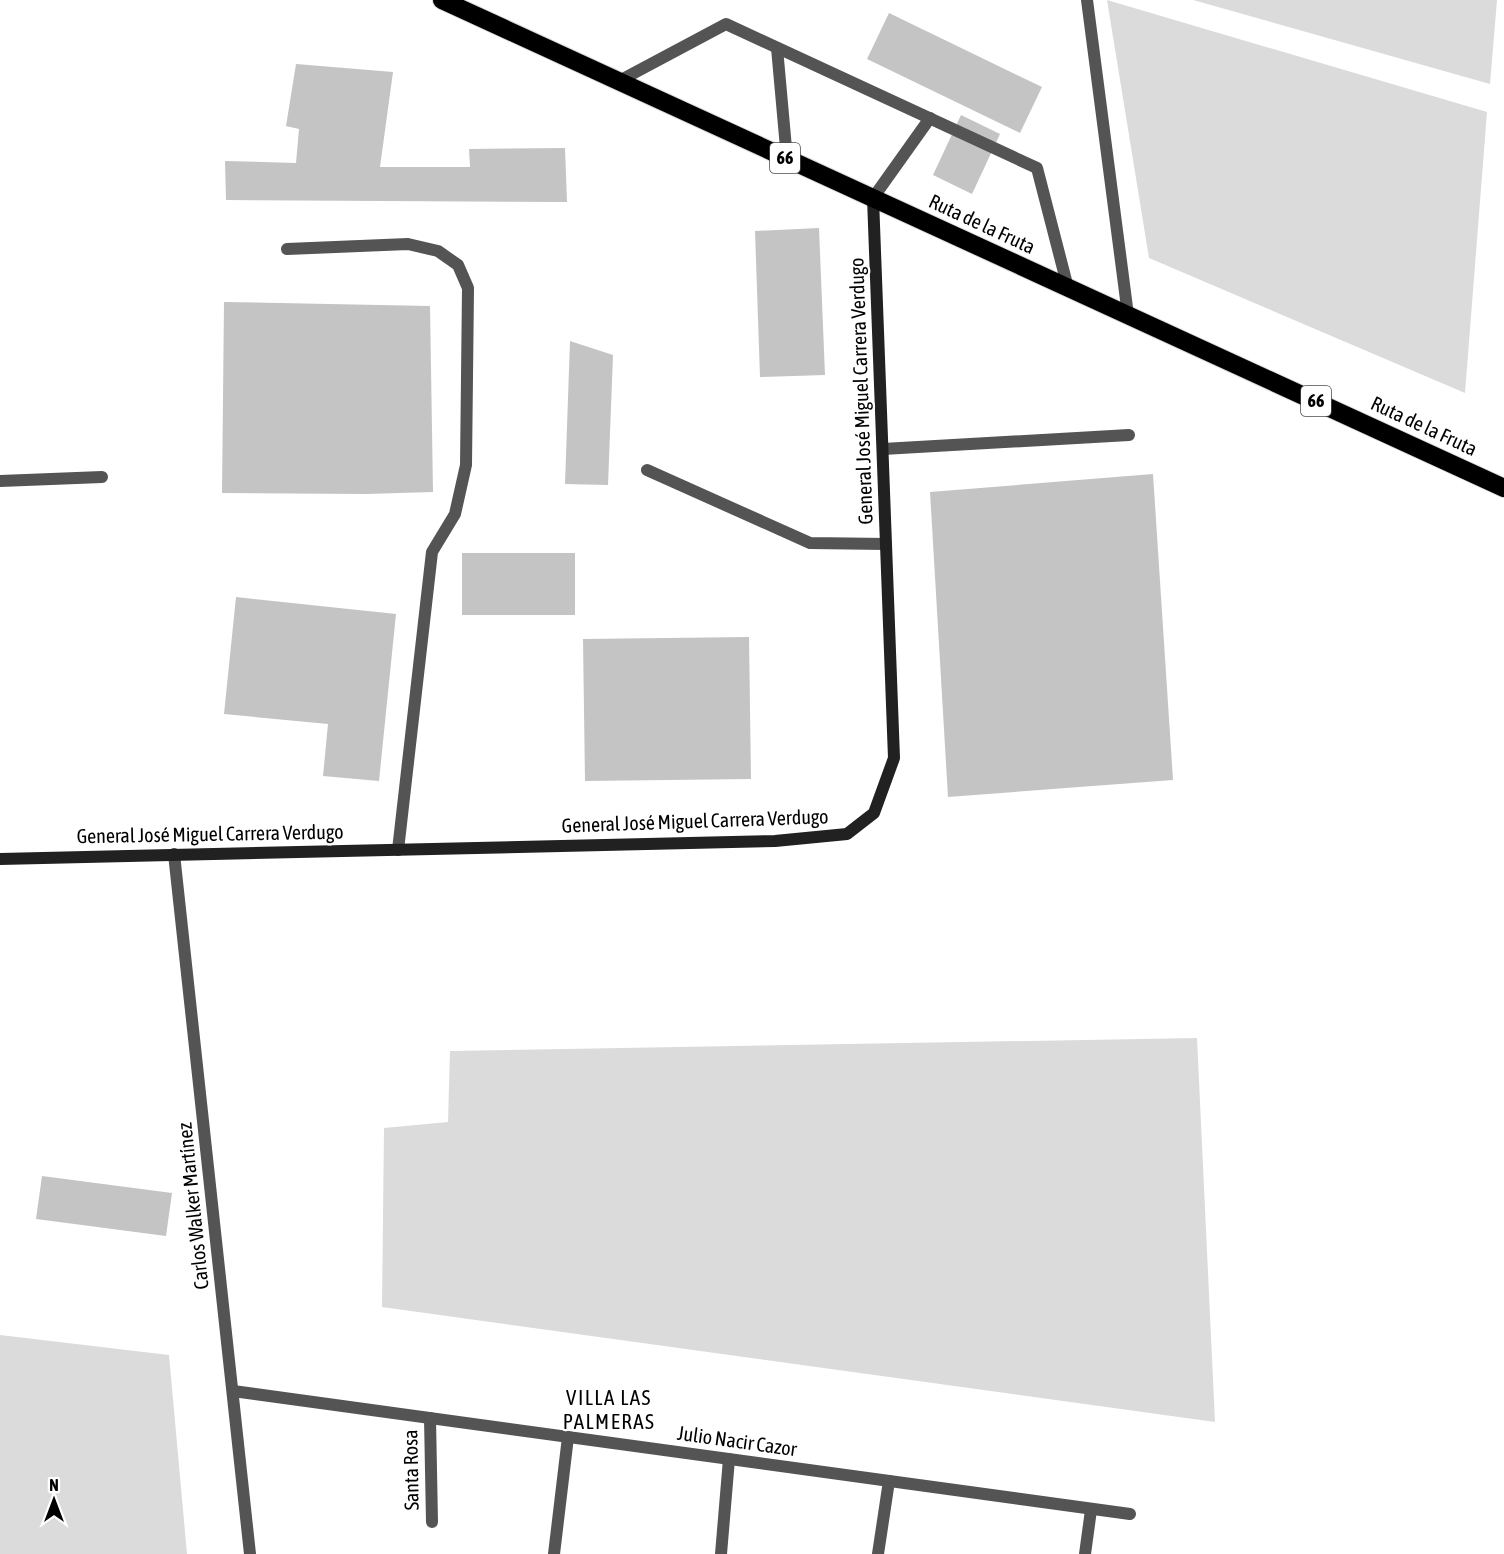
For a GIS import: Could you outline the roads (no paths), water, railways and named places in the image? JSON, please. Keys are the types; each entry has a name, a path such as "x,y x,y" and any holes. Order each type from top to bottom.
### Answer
{"highway":[{"name":"Ruta de la Fruta","path":"442,0 1504,488"}],"street":[{"path":"1086,0 1128,315"},
{"path":"619,81 726,24 930,118 1037,168 1068,288"},
{"path":"777,48 787,159"},
{"path":"873,198 930,118"},
{"name":"General José Miguel Carrera Verdugo","path":"0,859 775,841 847,834 874,813 894,758 873,198"},
{"path":"287,249 408,244 438,251 458,265 468,288 466,465 454,514 432,552 398,850"},
{"path":"883,450 1129,435"},
{"path":"647,470 810,543 886,544"},
{"path":"0,481 102,477"},
{"name":"Carlos Walker Martínez","path":"174,854 250,1554"},
{"name":"Julio Nacir Cazor","path":"233,1391 1130,1514"},
{"name":"Santa Rosa","path":"430,1419 432,1522"},
{"path":"554,1554 568,1437"},
{"path":"721,1554 729,1460"},
{"path":"878,1554 889,1481"},
{"path":"1085,1554 1091,1510"}],"district":[{"name":"VILLA LAS PALMERAS","path":"609,1410"}]}
